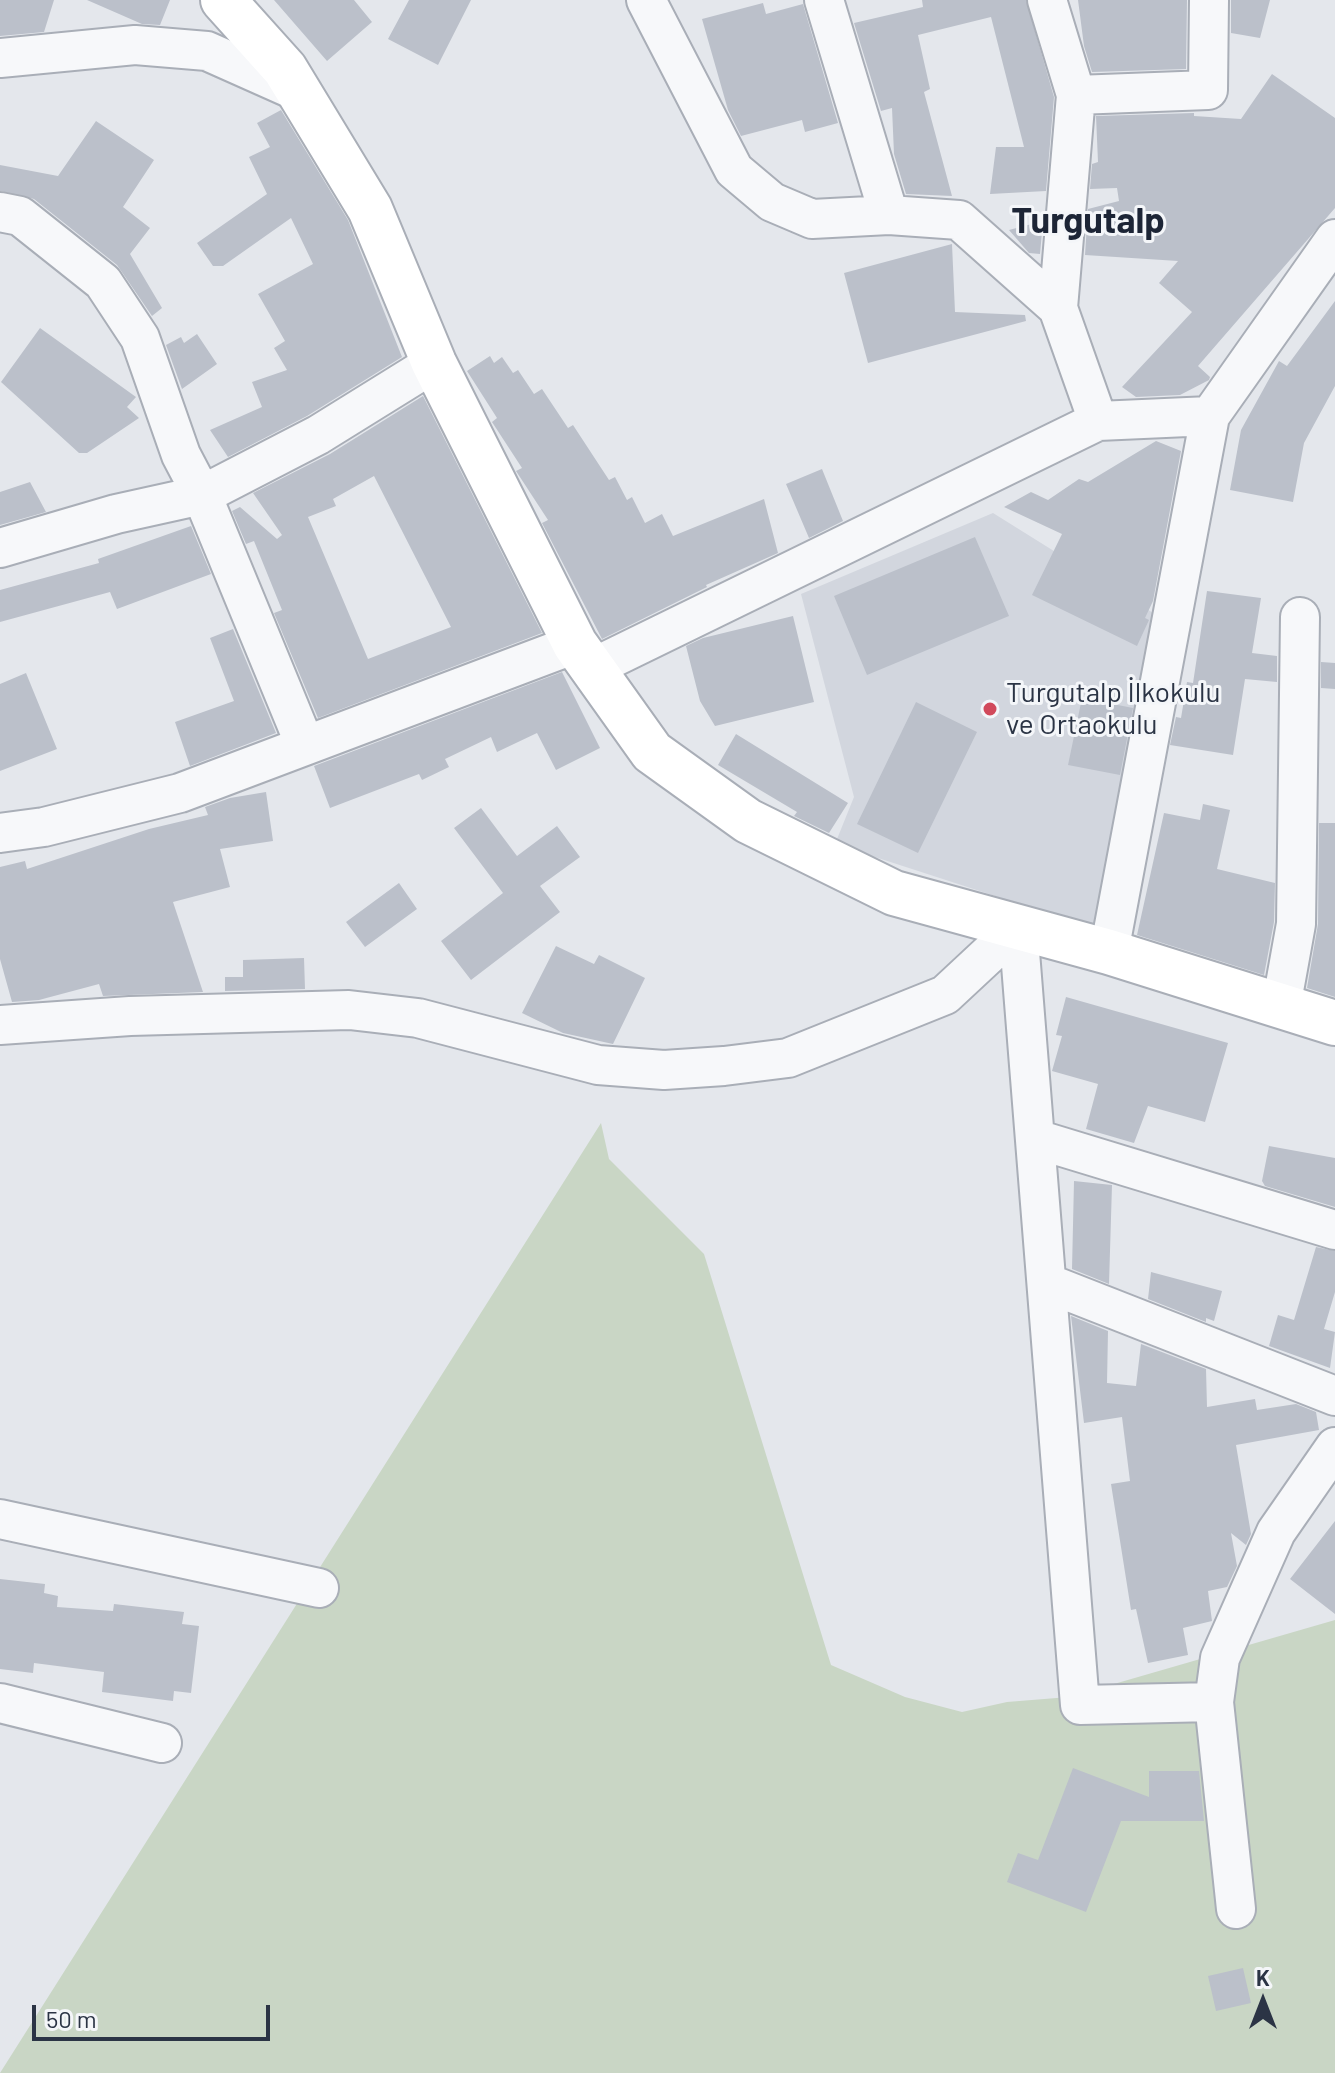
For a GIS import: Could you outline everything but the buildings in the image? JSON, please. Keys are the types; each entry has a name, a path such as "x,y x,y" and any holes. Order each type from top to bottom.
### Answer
{"street":[{"path":"824,0 889,215"},
{"path":"1047,0 1076,95 1058,308 1098,421"},
{"path":"1076,95 1208,90 1209,0"},
{"path":"656,2 734,170 772,202 812,219 889,215 959,220 1058,308"},
{"path":"233,4 285,69 370,209 434,363 583,656 652,752 748,821 894,893 1109,952 1335,1023"},
{"path":"0,58 135,45 207,51 299,92"},
{"path":"0,212 20,216 103,282 140,338 181,455 202,495 305,745"},
{"path":"1109,952 1210,416 1335,240"},
{"path":"0,548 116,514 202,495 318,435 434,363"},
{"path":"0,833 44,827 180,793 305,745 583,656 1098,421 1210,416"},
{"path":"1281,1007 1296,924 1300,617"},
{"path":"0,1025 100,1017 349,1010 418,1018 598,1065 664,1070 724,1066 788,1058 945,995 1018,927"},
{"path":"1018,927 1080,1705 1214,1702"},
{"path":"1036,1139 1335,1230"},
{"path":"1047,1283 1335,1396"},
{"path":"1236,1909 1214,1702 1220,1658 1276,1532 1335,1447"},
{"path":"0,1519 319,1588"},
{"path":"0,1703 162,1743"}],"shaded area":[{"name":"Turgutalp İlkokulu ve Ortaokulu","path":"993,513 1166,621 1106,932 835,844 854,797 801,594"}],"green space":[{"path":"601,1123 609,1159 704,1254 831,1665 905,1697 962,1712 1007,1702 1069,1697 1335,1620 1335,2073 0,2073"}],"place":[{"name":"Turgutalp İlkokulu ve Ortaokulu","path":"990,709"}],"district":[{"name":"Turgutalp","path":"1088,221"}]}
